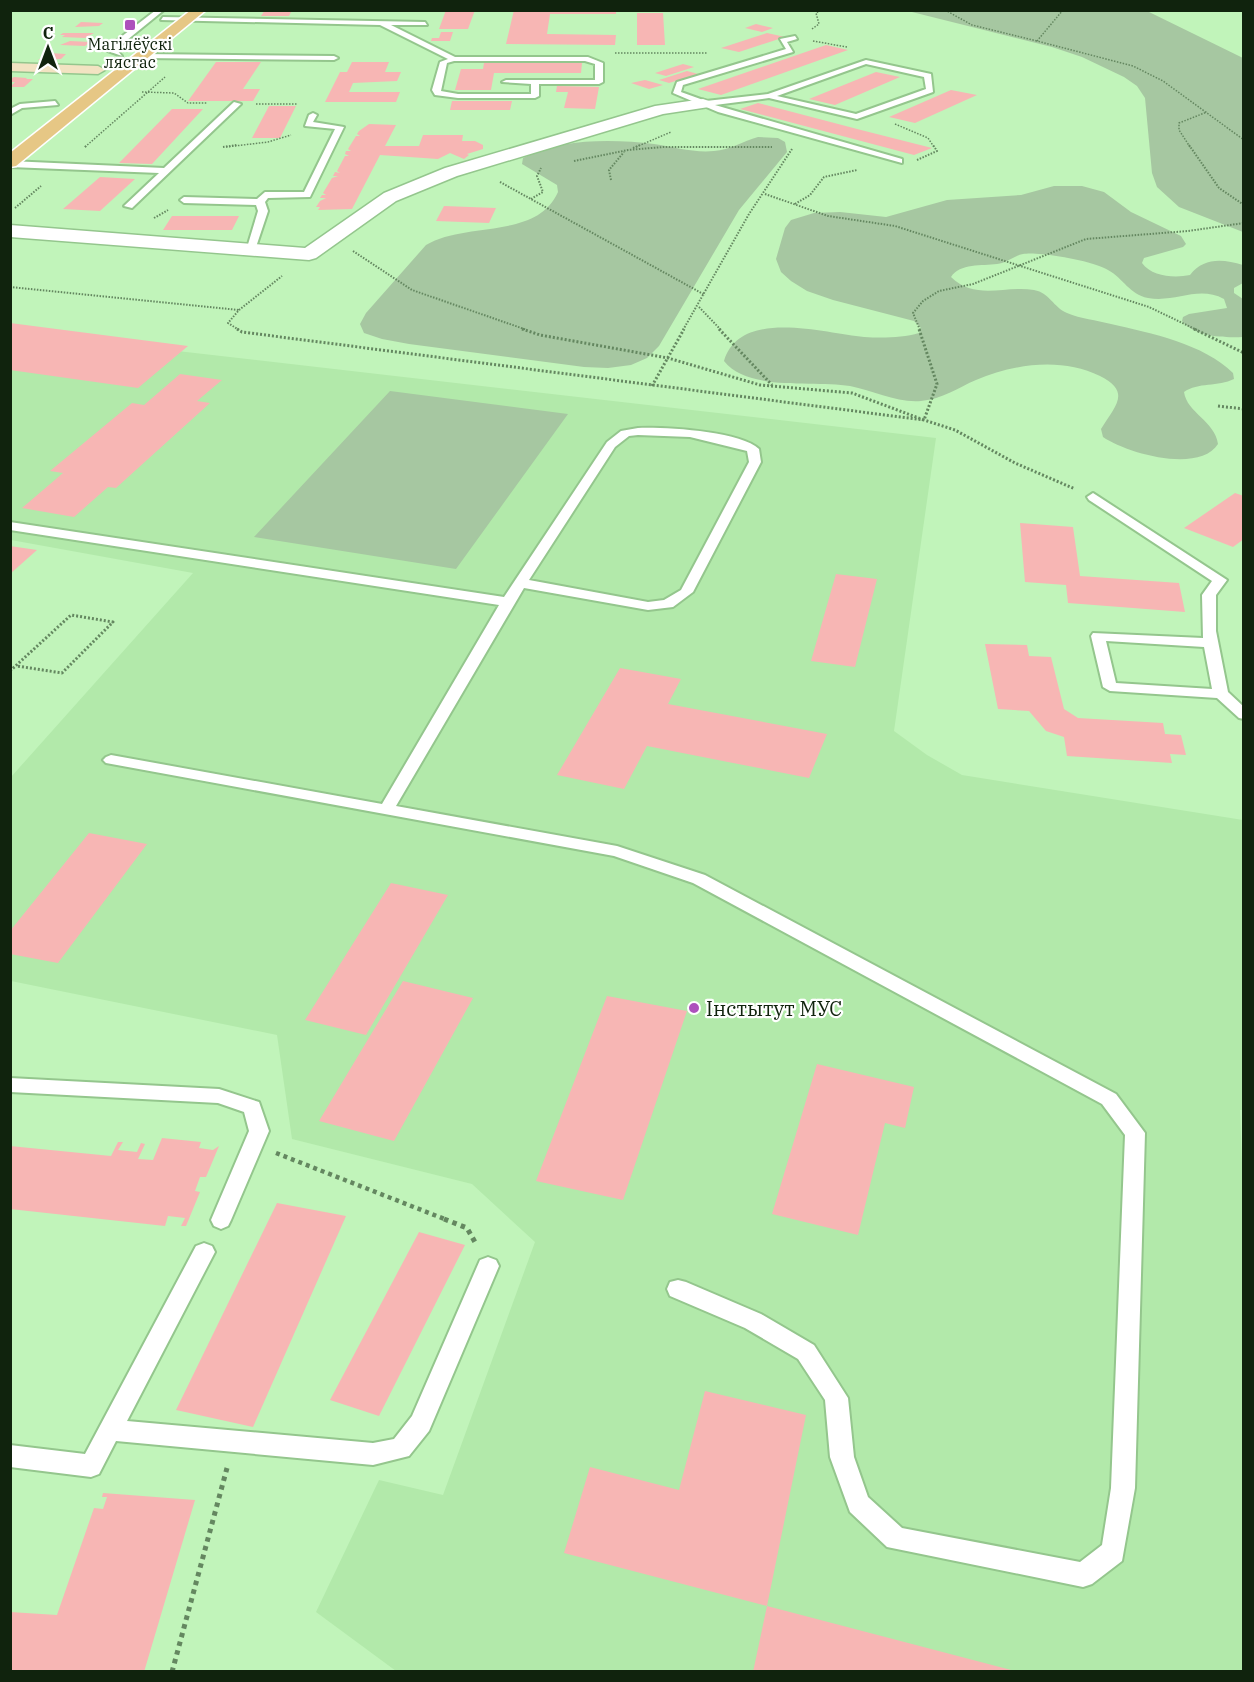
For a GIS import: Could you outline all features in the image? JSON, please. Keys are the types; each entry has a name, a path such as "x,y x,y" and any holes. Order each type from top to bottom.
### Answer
{"main road":[{"path":"81,84 166,13"},
{"path":"10,163 194,15"},
{"path":"37,117 59,100"}],"street":[{"path":"10,67 98,70"},
{"path":"10,231 309,254 390,197 470,165 661,109 703,104"}],"lane":[{"path":"293,22 301,10"},
{"path":"166,13 293,22 425,24"},
{"path":"381,23 454,59"},
{"path":"795,38 783,42 790,50 680,84 677,93 703,104 899,161"},
{"path":"144,56 334,58"},
{"path":"507,82 535,82 598,82 599,63 585,59 454,59 444,62 436,90 438,93 458,96 535,96 535,82"},
{"path":"703,104 769,96 866,62 928,76 930,90 857,117 769,96"},
{"path":"10,113 20,106 59,100"},
{"path":"129,206 237,104"},
{"path":"260,202 265,195 306,195 340,127 308,124 313,115"},
{"path":"10,163 165,171"},
{"path":"184,200 260,202"},
{"path":"251,251 263,211 260,202"},
{"path":"386,810 508,602 611,445 625,434 646,430 738,441 753,448 755,462 686,592 668,604 648,606 521,584"},
{"path":"1093,497 1220,580 1209,595 1215,672 1221,694 1244,715"},
{"path":"10,526 508,602"},
{"path":"1211,643 1098,636 1110,687 1221,694"},
{"path":"111,760 616,851 699,879 1109,1099 1135,1133 1124,1488 1113,1552 1083,1575 896,1539 859,1504 842,1457 836,1398 806,1352 753,1321 678,1289"},
{"path":"10,1085 219,1096 252,1107 259,1131 221,1220"},
{"path":"10,1456 91,1466 204,1252"},
{"path":"109,1430 373,1454 401,1448 421,1423 488,1266"}],"path":[{"path":"795,38 819,24 816,13 821,10"},
{"path":"945,10 972,25 1133,66 1163,81 1244,140"},
{"path":"1037,41 1063,10"},
{"path":"795,38 854,49 866,62"},
{"path":"10,211 188,57"},
{"path":"1207,112 1179,123 1179,130 1219,188 1244,205"},
{"path":"181,156 247,142 281,141 308,124"},
{"path":"611,180 609,170 618,156 680,128"},
{"path":"652,386 699,307 749,214 765,194 801,132"},
{"path":"564,161 584,160 628,150 729,146 793,148"},
{"path":"531,199 543,192 537,176 545,162"},
{"path":"470,165 705,295"},
{"path":"765,194 828,216 895,226 1149,307 1244,353"},
{"path":"924,420 937,384 927,348 913,314 923,301 939,291 973,284 1086,239 1188,231 1244,223"},
{"path":"333,237 412,290 540,335 668,358 773,387 852,393 955,430 1015,463 1093,497"},
{"path":"309,254 239,310 228,323 242,332 924,420"},
{"path":"10,287 239,310"},
{"path":"699,307 773,387"},
{"path":"1218,406 1244,409"},
{"path":"10,671 71,615 113,622 62,673 17,666"},
{"path":"253,1144 467,1228 488,1266"},
{"path":"172,1671 234,1441"}],"shaded area":[{"path":"908,11 1147,11 1243,58 1243,232 1179,207 1157,187 1152,173 1145,98 1137,86 1124,77 1082,57 1052,47"},
{"path":"758,137 778,138 785,142 787,152 739,210 659,346 647,358 631,365 608,368 584,367 409,344 364,333 360,324 366,313 426,245 461,233 518,224 548,207 558,192 557,185 522,164 523,158 538,151 570,143 638,142 706,151 726,149"},
{"path":"1054,186 1082,186 1104,192 1131,212 1181,236 1186,244 1183,247 1144,258 1142,263 1146,268 1158,274 1190,275 1201,265 1214,261 1243,265 1243,283 1234,288 1234,293 1243,299 1243,337 1219,337 1202,333 1182,321 1183,317 1189,314 1227,308 1224,299 1205,294 1148,298 1131,290 1108,270 1091,263 1030,253 1001,263 966,267 951,277 960,284 980,290 1034,290 1048,297 1067,313 1176,341 1207,354 1221,363 1233,373 1234,379 1195,387 1184,392 1190,406 1216,436 1218,444 1209,453 1195,458 1162,458 1128,449 1103,437 1101,429 1118,400 1116,388 1100,376 1070,366 1038,365 1006,370 976,380 936,398 912,401 836,384 765,381 735,371 724,361 733,344 747,334 765,329 807,329 871,337 899,337 919,333 921,328 914,321 833,300 807,291 791,281 781,272 776,259 785,228 791,220 814,213 840,212 886,217 947,200 1021,195"},
{"name":"Інстытут МУС","path":"11,332 936,438 894,731 927,755 962,775 1243,820 1243,1110 1240,1110 1244,1216 1243,1671 396,1671 316,1612 379,1480 443,1495 535,1242 472,1184 292,1139 277,1035 11,981 11,777 193,573 11,540"},
{"path":"390,391 568,414 456,569 254,537"}],"building":[{"path":"265,10 292,10 289,16 261,16"},
{"path":"446,10 475,10 468,29 439,29"},
{"path":"514,10 616,10 616,14 550,14 547,34 616,35 615,45 506,44"},
{"path":"637,13 663,13 665,45 637,45"},
{"path":"81,22 103,23 99,26 75,27"},
{"path":"756,24 773,28 762,32 745,28"},
{"path":"441,32 453,32 450,41 431,41 432,38 439,38"},
{"path":"63,33 94,33 85,38 62,37 65,35 60,35"},
{"path":"767,33 785,37 739,52 721,48"},
{"path":"70,41 90,42 85,46 60,45"},
{"path":"826,45 848,50 721,95 698,89"},
{"path":"49,53 66,54 61,59 38,60"},
{"path":"216,62 261,62 243,89 260,89 253,101 188,101"},
{"path":"352,62 389,62 385,72 401,72 397,81 353,83 349,92 400,92 396,102 325,102 340,72 347,72"},
{"path":"484,63 582,63 581,73 494,73 491,90 455,90 461,69 483,69"},
{"path":"683,64 694,67 666,76 655,73"},
{"path":"687,71 698,74 669,83 659,80"},
{"path":"876,72 900,77 835,105 809,99"},
{"path":"14,77 33,79 24,87 10,87 15,82 10,82 10,79"},
{"path":"645,80 663,85 649,89 631,83"},
{"path":"557,86 599,87 595,109 564,108 568,92 556,92"},
{"path":"951,90 977,95 915,123 889,117"},
{"path":"452,101 512,101 510,110 450,110"},
{"path":"758,103 932,148 914,155 740,109"},
{"path":"269,106 296,106 280,138 252,138"},
{"path":"172,109 203,109 152,164 119,163"},
{"path":"369,124 396,125 385,146 419,146 423,135 463,135 462,141 475,141 483,145 483,149 467,154 469,155 464,159 450,153 438,159 380,155 352,209 318,210 320,207 316,207 320,201 326,198 320,198 326,195 323,193 332,178 338,176 333,176 335,172 340,173 337,171 345,156 349,156 345,154 346,151 351,151 348,149 356,136 360,136 357,134 359,131"},
{"path":"100,177 135,179 100,211 63,209"},
{"path":"444,206 496,208 489,223 436,221"},
{"path":"172,216 239,216 232,230 163,230"},
{"path":"10,323 188,346 138,388 10,370"},
{"path":"180,374 222,380 197,401 210,403 116,488 108,487 74,517 22,508 63,473 50,471 132,403 144,405"},
{"path":"1235,493 1244,496 1244,539 1233,547 1184,528"},
{"path":"1020,523 1073,527 1080,576 1179,583 1185,612 1068,603 1066,585 1025,582"},
{"path":"10,546 37,550 10,574"},
{"path":"836,574 877,579 855,667 811,661"},
{"path":"985,644 1027,645 1029,656 1051,657 1064,709 1078,718 1163,723 1165,734 1181,735 1186,755 1170,754 1172,763 1067,756 1064,737 1046,731 1029,711 998,709"},
{"path":"620,668 681,679 668,704 827,734 809,778 647,746 624,789 557,775"},
{"path":"89,833 147,844 58,963 10,954 10,931"},
{"path":"391,883 448,895 366,1035 305,1020"},
{"path":"403,981 473,998 394,1141 319,1121"},
{"path":"607,996 687,1011 623,1200 536,1181"},
{"path":"817,1064 914,1087 905,1128 885,1123 858,1235 772,1214"},
{"path":"162,1138 201,1142 199,1148 213,1150 219,1146 206,1177 200,1177 195,1191 200,1192 186,1226 181,1226 185,1218 168,1216 165,1226 10,1209 10,1146 111,1156 118,1142 123,1142 118,1150 137,1152 141,1143 145,1144 138,1159 153,1160"},
{"path":"277,1203 346,1216 253,1427 176,1410"},
{"path":"419,1232 465,1245 379,1416 330,1400"},
{"path":"705,1391 806,1415 767,1606 564,1553 590,1467 679,1490"},
{"path":"103,1493 195,1500 144,1672 10,1672 10,1612 57,1615 94,1508 103,1509 107,1497 102,1497"},
{"path":"767,1606 1015,1671 1015,1672 753,1672"}],"place":[{"name":"Магілёўскі лясгас","path":"130,25"},
{"name":"Інстытут МУС","path":"694,1008"}]}
